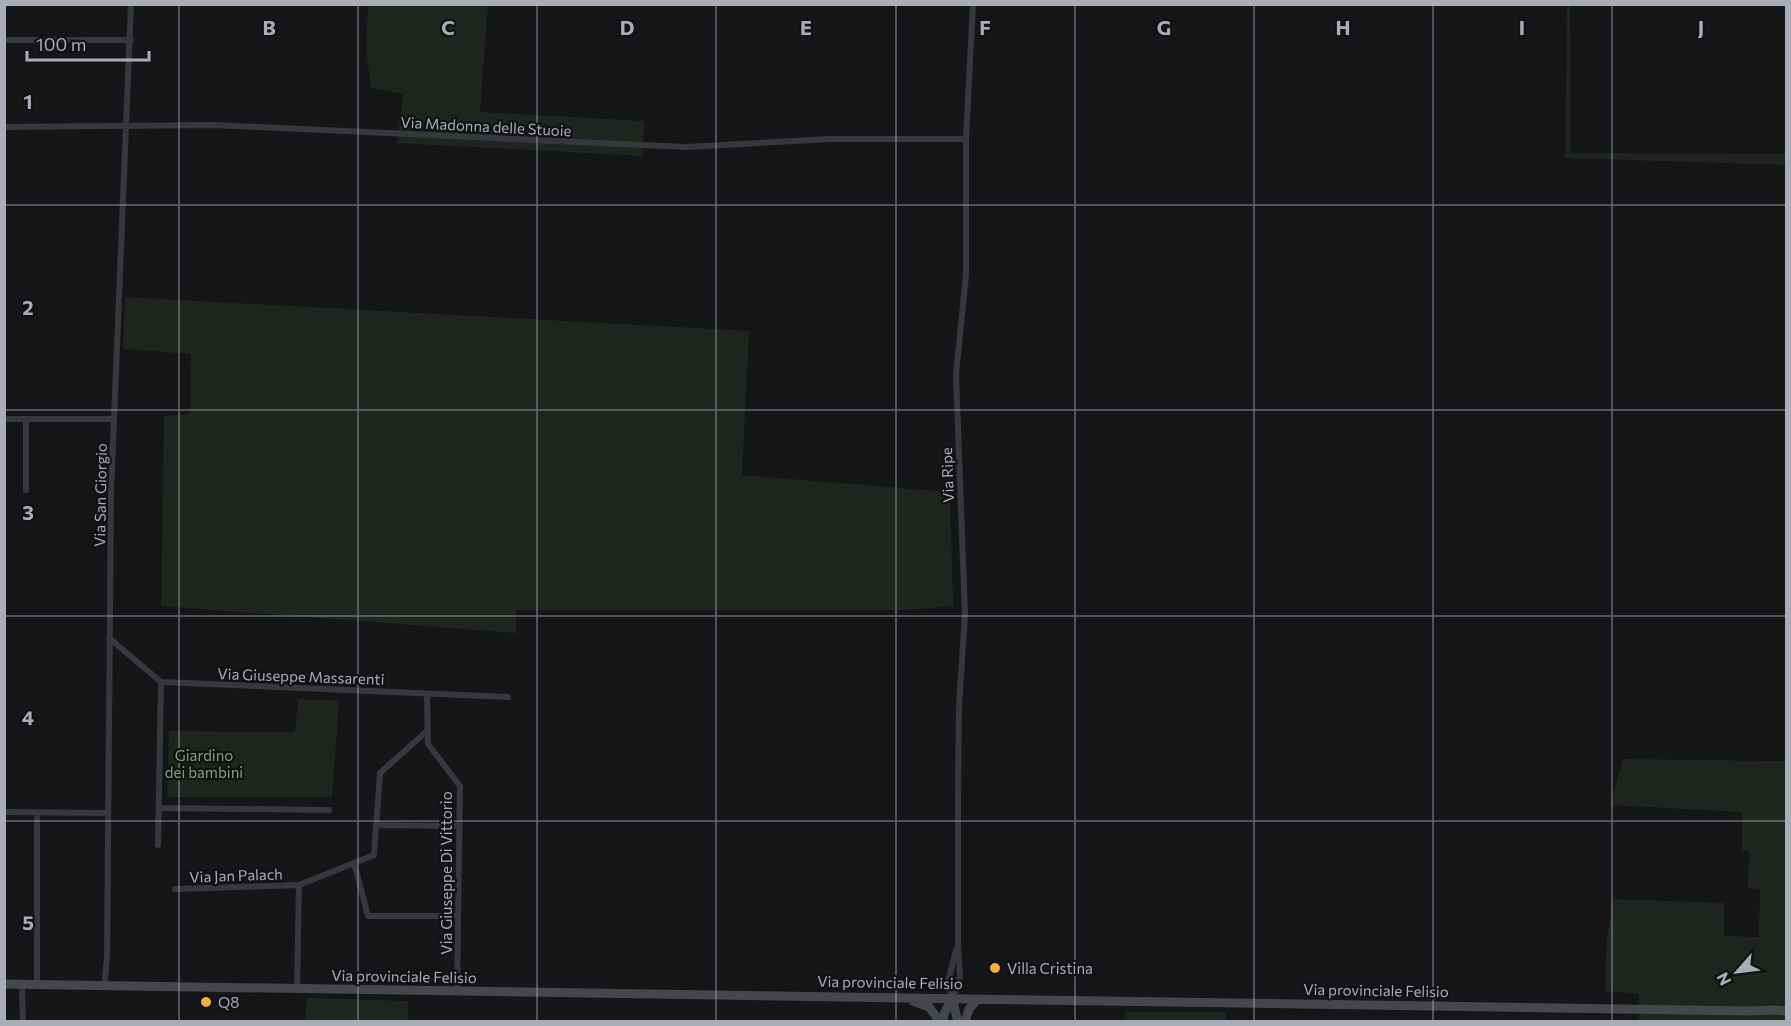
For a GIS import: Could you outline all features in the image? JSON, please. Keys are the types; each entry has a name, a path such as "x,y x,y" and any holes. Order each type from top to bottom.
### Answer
{"main road":[{"name":"Via provinciale Felisio","path":"4,984 1775,1010"},
{"path":"887,997 920,1002 929,1007 941,1022"},
{"path":"941,1022 952,998"},
{"path":"952,998 958,1022"},
{"path":"965,1022 969,1009 978,999"},
{"path":"1775,1010 1786,1006"},
{"path":"1775,1010 1786,1011"}],"street":[{"name":"Via San Giorgio","path":"104,987 114,419 131,4"},
{"name":"Via Ripe","path":"952,998 958,987 960,974 958,945 959,717 965,615 956,374 966,275 966,138 973,4"},
{"path":"4,40 131,40"},
{"name":"Via Madonna delle Stuoie","path":"4,127 214,126 686,147 829,139 966,138"},
{"path":"4,418 114,419"},
{"path":"26,419 26,490"},
{"path":"109,638 161,682 158,844"},
{"name":"Via Giuseppe Massarenti","path":"161,682 508,697"},
{"name":"Via Giuseppe Di Vittorio","path":"427,694 428,744 460,786 457,992"},
{"path":"428,731 380,773 376,825 459,826"},
{"path":"159,808 329,810"},
{"path":"4,812 108,813"},
{"path":"37,813 37,985"},
{"name":"Via Jan Palach","path":"175,889 298,885 374,855 376,825"},
{"path":"354,863 368,915 458,916"},
{"path":"297,989 298,885"},
{"name":"Via Ripe","path":"952,998 948,982 958,945"},
{"path":"22,985 23,1022"}],"green space":[{"path":"368,5 488,5 480,112 644,121 643,156 397,143 403,94 371,88 366,49"},
{"path":"1567,5 1570,5 1571,153 1786,154 1786,165 1565,158"},
{"path":"125,297 749,331 742,475 950,492 953,606 904,610 516,610 516,633 161,606 164,416 190,414 191,354 123,349"},
{"name":"Giardino dei bambini","path":"298,699 339,701 332,797 167,797 169,731 295,732"},
{"path":"1623,759 1786,761 1786,1021 1639,1021 1639,994 1605,991 1606,950 1612,899 1724,903 1724,936 1759,937 1760,889 1748,888 1749,851 1742,850 1742,812 1610,805"},
{"path":"307,998 408,1001 408,1021 305,1021"},
{"path":"1125,1012 1226,1012 1225,1021 1124,1021"}],"place":[{"name":"Villa Cristina","path":"995,968"},
{"name":"Q8","path":"206,1002"}]}
